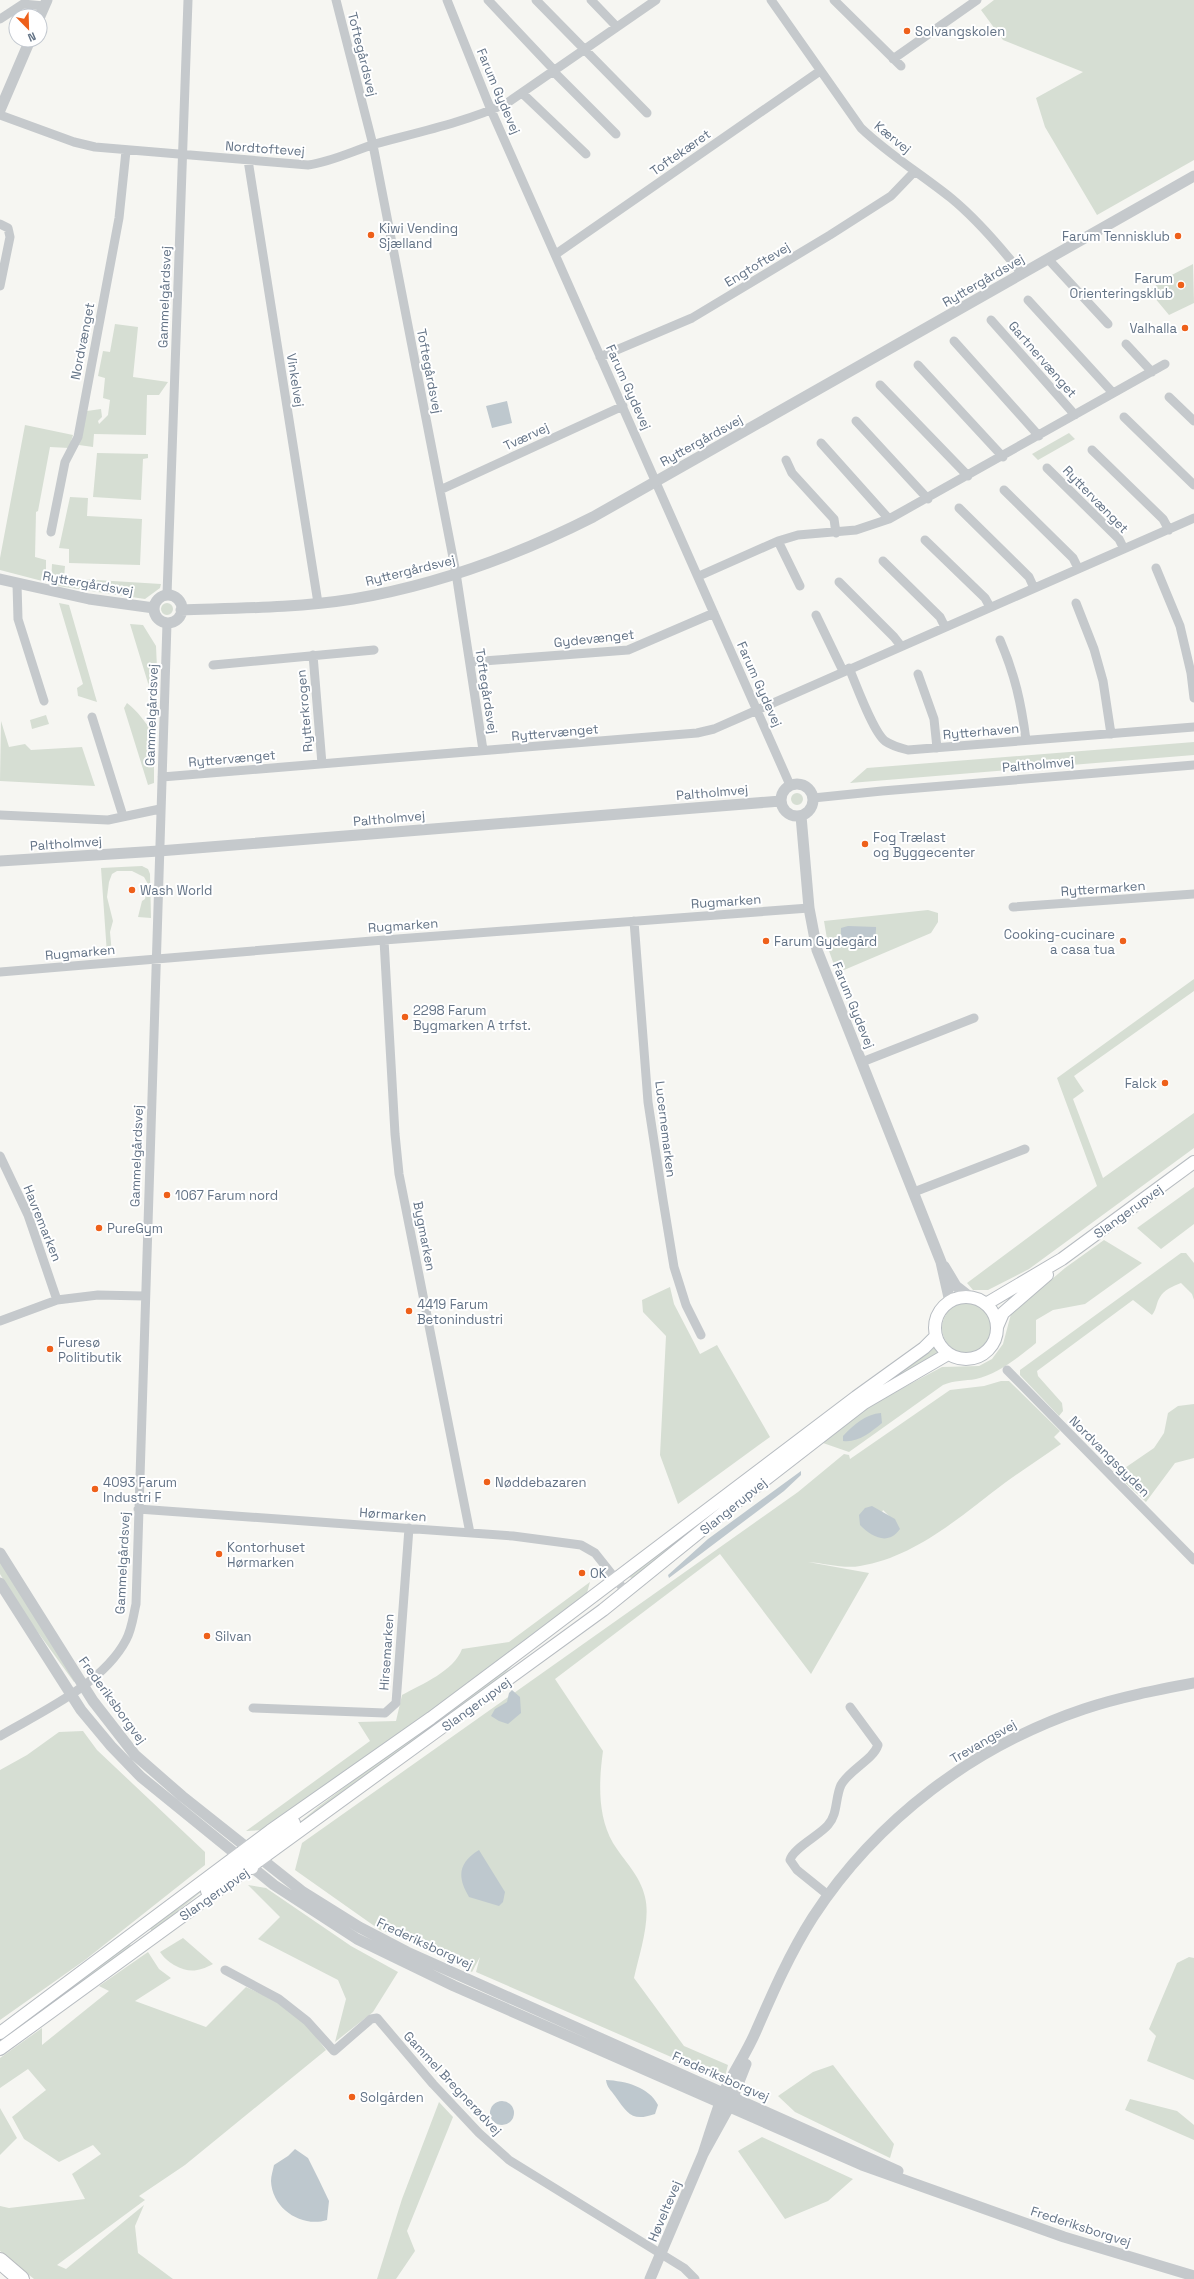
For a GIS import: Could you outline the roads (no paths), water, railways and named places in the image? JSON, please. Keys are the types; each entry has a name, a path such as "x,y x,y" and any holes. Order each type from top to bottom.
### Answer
{"highway":[{"path":"0,2260 21,2279"}],"main road":[{"name":"Slangerupvej","path":"986,1304 1062,1259 1194,1162"},
{"name":"Slangerupvej","path":"997,1327 1003,1313 1056,1267 1062,1259"},
{"path":"970,1297 986,1304 994,1314 997,1327 995,1339 984,1354 966,1359 948,1354 938,1343 936,1336 937,1316 950,1302 970,1297"},
{"name":"Slangerupvej","path":"0,2050 167,1928 353,1772 431,1718 856,1397 924,1348 936,1336"},
{"name":"Slangerupvej","path":"0,2033 626,1592 744,1496 864,1403 948,1354"}],"street":[{"name":"Gammelgårdsvej","path":"167,595 188,0"},
{"name":"Toftegårdsvej","path":"336,0 373,145 456,573 483,750"},
{"name":"Farum Gydevej","path":"447,0 491,110 790,785"},
{"path":"488,0 553,70 616,134"},
{"path":"536,0 647,113"},
{"path":"591,0 617,27"},
{"name":"Nordtoftevej","path":"0,115 74,142 126,151 308,165 320,163 373,145 491,110 522,93 553,70 656,0"},
{"name":"Kærvej","path":"771,0 861,128 878,145 952,198 1007,255 1022,274"},
{"path":"834,0 901,66"},
{"path":"893,59 977,0"},
{"path":"18,8 24,4 44,8"},
{"path":"0,110 27,48"},
{"name":"Toftekæret","path":"556,254 820,71"},
{"path":"522,93 586,154"},
{"name":"Nordvænget","path":"51,532 64,462 78,437 119,218 126,151"},
{"name":"Vinkelvej","path":"248,160 318,603"},
{"name":"Engtoftevej","path":"600,357 692,318 885,200 915,171"},
{"name":"Ryttergårdsvej","path":"181,610 318,603 389,591 456,573 537,544 593,517 1194,176"},
{"path":"0,224 8,228 10,237 0,286"},
{"path":"1048,259 1108,324"},
{"name":"Gartnervænget","path":"1028,300 1113,393"},
{"name":"Gartnervænget","path":"991,320 1075,415"},
{"path":"954,341 1039,436"},
{"path":"1126,344 1152,372"},
{"name":"Gartnervænget","path":"698,576 778,541 798,535 836,533 873,526 889,519 928,499 1165,364"},
{"path":"918,365 1003,456"},
{"path":"880,385 968,476"},
{"path":"1169,397 1194,421"},
{"name":"Tværvej","path":"440,490 623,406"},
{"path":"1124,417 1194,485"},
{"path":"856,421 928,499"},
{"path":"821,443 889,519"},
{"path":"1092,450 1164,519 1169,530"},
{"path":"786,460 792,473 834,520 836,533"},
{"name":"Ryttervænget","path":"1047,468 1119,539 1124,550"},
{"path":"1004,490 1073,558 1078,568"},
{"path":"958,508 1029,577 1034,588"},
{"name":"Ryttervænget","path":"162,777 697,733 714,729 1194,518"},
{"path":"925,540 984,598 990,607"},
{"path":"778,541 800,586"},
{"path":"883,561 940,617 945,627"},
{"path":"1156,568 1180,626 1194,698"},
{"name":"Ryttergårdsvej","path":"0,579 89,600 154,608"},
{"path":"839,582 901,646"},
{"path":"17,584 18,619 44,700"},
{"path":"167,595 176,598 181,610 177,619 167,623 156,617 154,608 157,600 167,595"},
{"path":"1076,603 1094,649 1103,681 1111,734"},
{"name":"Gydevænget","path":"470,662 628,650 714,613"},
{"path":"816,615 846,670"},
{"name":"Gammelgårdsvej","path":"0,1736 70,1694 101,1671 115,1656 131,1627 136,1604 144,1296 167,623"},
{"name":"Rytterhaven","path":"1000,640 1014,671 1026,740"},
{"name":"Rytterkrogen","path":"212,664 374,650"},
{"name":"Rytterkrogen","path":"313,655 322,764"},
{"name":"Rytterhaven","path":"846,670 877,730 884,740 895,747 908,750 1194,727"},
{"name":"Rytterhaven","path":"918,674 934,719 937,748"},
{"path":"92,717 123,816"},
{"name":"Paltholmvej","path":"814,798 1194,765"},
{"path":"790,785 804,785 811,792 814,798 811,808 801,816 788,814 780,801 784,790 790,785"},
{"name":"Paltholmvej","path":"0,861 159,851 780,801"},
{"path":"0,815 108,820 160,809"},
{"name":"Farum Gydevej","path":"801,816 809,908 817,950 941,1262 950,1302"},
{"name":"Ryttermarken","path":"1013,907 1194,894"},
{"name":"Rugmarken","path":"0,972 384,940 809,908"},
{"name":"Lucernemarken","path":"634,921 648,1102 662,1200 674,1267 686,1305 701,1335"},
{"name":"Bygmarken","path":"384,940 394,1130 399,1174 470,1533"},
{"name":"Farum Gydevej","path":"862,1062 974,1018"},
{"path":"914,1192 1025,1149"},
{"name":"Havremarken","path":"0,1156 28,1214 58,1300"},
{"name":"Farum Gydevej","path":"941,1262 956,1286 970,1297"},
{"path":"0,1321 58,1300 98,1295 144,1296"},
{"name":"Nordvangsgyden","path":"1007,1370 1190,1551 1194,1560"},
{"name":"Hørmarken","path":"138,1509 524,1537 580,1545 595,1553 626,1592"},
{"name":"Hirsemarken","path":"253,1708 385,1713 392,1708 396,1703 409,1528"},
{"name":"Frederiksborgvej","path":"0,1553 83,1685 112,1728 135,1755 254,1854 328,1908 381,1939 960,2199"},
{"name":"Frederiksborgvej","path":"0,1583 70,1694 111,1746 141,1777 244,1862 303,1906 357,1939 399,1961 724,2106 862,2165 1064,2236 1194,2276"},
{"name":"Trevangsvej","path":"724,2106 796,1945 828,1895 876,1839 910,1806 980,1757 1019,1735 1084,1709 1120,1699 1194,1683"},
{"path":"828,1895 796,1870 791,1863 791,1857 828,1825 835,1814 836,1800 841,1786 849,1774 876,1752 878,1745 850,1707"},
{"name":"Gammel Bregnerødvej","path":"225,1970 279,1999 307,2021 334,2051 371,2019 377,2018 443,2095 479,2133 509,2160 684,2268 695,2279"},
{"name":"Høveltevej","path":"650,2279 724,2106"}],"place":[{"name":"Solvangskolen","path":"907,31"},
{"name":"Kiwi Vending Sjælland","path":"371,235"},
{"name":"Farum Tennisklub","path":"1178,236"},
{"name":"Farum Orienteringsklub","path":"1181,285"},
{"name":"Valhalla","path":"1185,328"},
{"name":"Fog Trælast og Byggecenter","path":"865,844"},
{"name":"Wash World","path":"132,890"},
{"name":"Farum Gydegård","path":"766,941"},
{"name":"Cooking-cucinare a casa tua","path":"1123,941"},
{"name":"2298 Farum Bygmarken A trfst.","path":"405,1017"},
{"name":"Falck","path":"1165,1083"},
{"name":"1067 Farum nord","path":"167,1195"},
{"name":"PureGym","path":"99,1228"},
{"name":"4419 Farum Betonindustri","path":"409,1311"},
{"name":"Furesø Politibutik","path":"50,1349"},
{"name":"Nøddebazaren","path":"487,1482"},
{"name":"4093 Farum Industri F","path":"95,1489"},
{"name":"Kontorhuset Hørmarken","path":"219,1554"},
{"name":"OK","path":"582,1573"},
{"name":"Silvan","path":"207,1636"},
{"name":"Solgården","path":"352,2097"}]}
